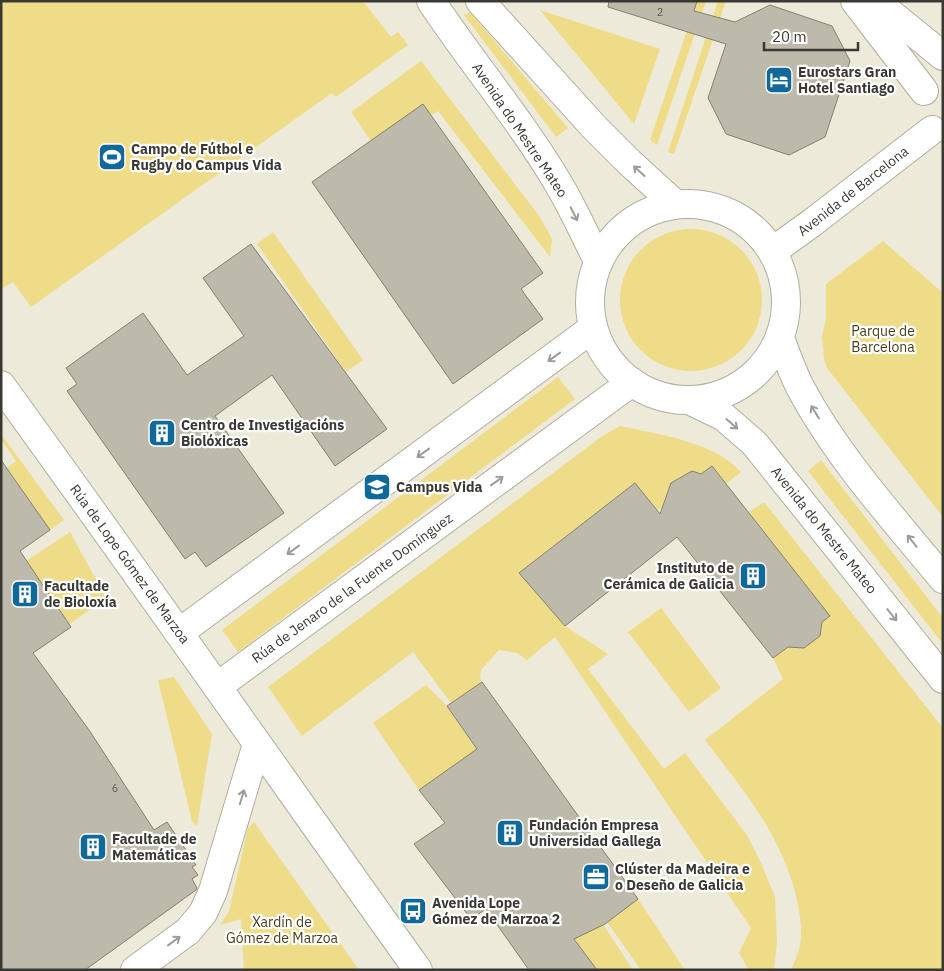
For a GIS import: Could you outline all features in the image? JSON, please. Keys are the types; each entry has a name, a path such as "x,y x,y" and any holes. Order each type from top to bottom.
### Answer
{"street":[{"name":"Avenida do Mestre Mateo","path":"430,1 507,105 559,184 598,261"},
{"path":"480,1 594,127 675,204"},
{"path":"491,1 518,42"},
{"path":"855,1 924,91 935,74 943,69"},
{"path":"875,1 943,56"},
{"name":"Avenida de Barcelona","path":"773,251 937,134 926,122 922,111 921,101 924,91"},
{"path":"675,204 704,204 731,213 755,229 773,251 782,272 786,294 786,316 780,338 766,363 744,383 718,396 689,400 659,396 632,382 608,358 594,328 590,294 598,261 617,234 643,214 675,204"},
{"path":"180,632 594,328"},
{"path":"780,338 800,386 815,412 851,465 943,579"},
{"name":"Rúa de Jenaro de la Fuente Domínguez","path":"218,686 632,382"},
{"name":"Rúa de Lope Gómez de Marzoa","path":"1,385 180,632 257,744 418,970"},
{"name":"Avenida do Mestre Mateo","path":"689,400 724,417 754,443 943,679"},
{"path":"135,970 188,931 203,913 216,882 257,744"}],"green space":[{"name":"Campo de Fútbol e Rugby do Campus Vida","path":"1,1 363,1 391,37 398,32 408,45 336,97 332,93 31,307 13,282 1,289"},
{"path":"697,1 706,1 657,145 650,140"},
{"path":"718,1 726,1 674,154 668,152"},
{"path":"540,10 660,49 634,124"},
{"path":"470,12 568,128 556,137 464,15"},
{"path":"421,61 540,217 552,239 550,257 438,111 431,115 423,105 371,141 351,112"},
{"path":"691,229 718,235 730,241 741,250 750,261 756,273 762,300 756,327 750,339 741,350 730,359 718,365 691,371 664,365 652,359 641,350 632,339 626,327 620,300 626,273 632,261 641,250 652,241 664,235"},
{"path":"273,232 363,360 346,372 257,244"},
{"name":"Parque de Barcelona","path":"883,241 943,293 943,517 827,368 824,359 822,336 826,319 826,284"},
{"path":"558,377 575,399 238,652 222,630"},
{"path":"620,426 668,436 701,446 730,462 741,472 726,484 712,466 699,476 693,471 671,483 673,498 657,511 565,626 608,654 588,669 664,769 685,753 747,835 775,897 777,942 774,970 749,970 739,953 751,928 555,637 527,660 517,653 499,650 481,670 480,678 482,682 451,703 413,652 302,736 268,687 601,437"},
{"path":"1,434 64,520 50,530 7,468 16,461 1,439"},
{"path":"821,460 943,618 943,644 808,471"},
{"path":"764,502 943,728 943,970 791,970 801,941 800,918 797,900 782,855 760,815 734,777 705,740 783,679 773,658 795,641 803,648 820,636 817,626 829,616 749,512"},
{"path":"70,532 106,598 70,624 26,561"},
{"path":"661,608 721,688 689,712 628,632"},
{"path":"174,677 212,734 197,826 192,821 158,680"},
{"path":"426,685 447,706 481,755 461,760 419,790 373,723"},
{"name":"Xardín de Gómez de Marzoa","path":"254,822 359,970 244,970 241,919 220,925 229,911 248,828"},
{"path":"638,899 685,970 641,970 607,922"},
{"path":"603,924 633,970 597,970 566,927"}],"building":[{"name":"Eurostars Gran Hotel Santiago","path":"609,1 697,1 694,11 735,22 770,5 832,26 850,61 825,137 789,155 726,134 708,98 726,44 608,7"},
{"path":"423,104 543,273 521,289 543,319 453,384 312,182"},
{"path":"251,244 387,429 335,466 272,375 215,416 284,513 206,567 195,552 185,559 67,391 77,384 66,368 143,313 187,375 244,336 203,278"},
{"name":"Facultade de Matemáticas","path":"1,460 50,530 20,551 71,627 33,653 89,730 154,830 167,822 196,865 192,867 198,875 192,879 197,888 196,890 85,970 1,970"},
{"path":"712,466 830,616 822,622 820,636 804,648 788,647 773,658 677,537 565,626 519,573 635,483 660,514 671,483 692,471 701,474"},
{"name":"Fundación Empresa Universidad Gallega","path":"482,682 638,899 605,924 574,939 597,970 529,970 486,909 471,919 414,844 445,823 419,790 477,749 447,706"}],"place":[{"name":"Eurostars Gran Hotel Santiago","path":"779,80"},
{"name":"Campo de Fútbol e Rugby do Campus Vida","path":"112,157"},
{"name":"Centro de Investigacións Biolóxicas","path":"162,433"},
{"name":"Campus Vida","path":"377,487"},
{"name":"Instituto de Cerámica de Galicia","path":"753,576"},
{"name":"Facultade de Bioloxía","path":"25,594"},
{"name":"Fundación Empresa Universidad Gallega","path":"510,833"},
{"name":"Facultade de Matemáticas","path":"93,847"},
{"name":"Clúster da Madeira e o Deseño de Galicia","path":"596,877"},
{"name":"Avenida Lope Gómez de Marzoa 2","path":"413,911"}]}
